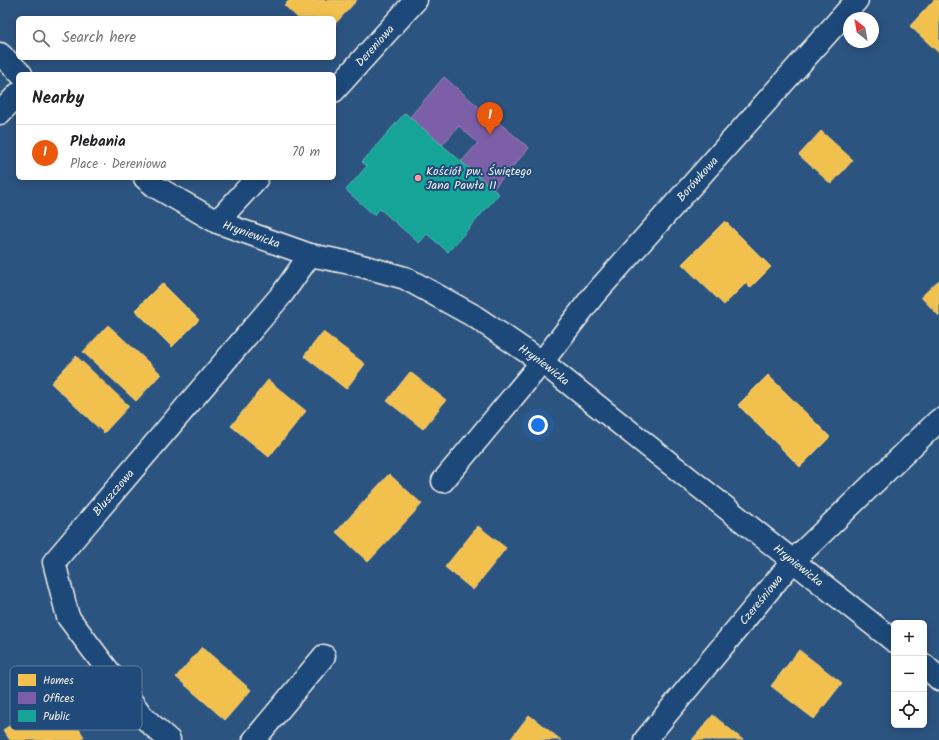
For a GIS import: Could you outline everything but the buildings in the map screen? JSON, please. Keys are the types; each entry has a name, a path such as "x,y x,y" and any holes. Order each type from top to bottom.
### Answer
{"street":[{"name":"Dereniowa","path":"336,90 416,0"},
{"name":"Borówkowa","path":"442,481 542,362 593,296 857,0"},
{"path":"0,54 19,72"},
{"path":"0,113 16,96"},
{"name":"Hryniewicka","path":"147,180 156,187 217,222 310,255 355,264 405,278 474,316 542,362 891,639"},
{"path":"217,222 255,180"},
{"name":"Bluszczowa","path":"105,666 68,617 54,562 283,292 310,255"},
{"name":"Czereśniowa","path":"645,740 793,561 939,420"},
{"path":"254,740 324,656"},
{"path":"927,668 939,679"},
{"name":"Bluszczowa","path":"142,716 169,740"}],"place":[{"name":"Plebania","path":"490,135"},
{"name":"Kościół pw. Świętego Jana Pawła II","path":"418,178"}]}
